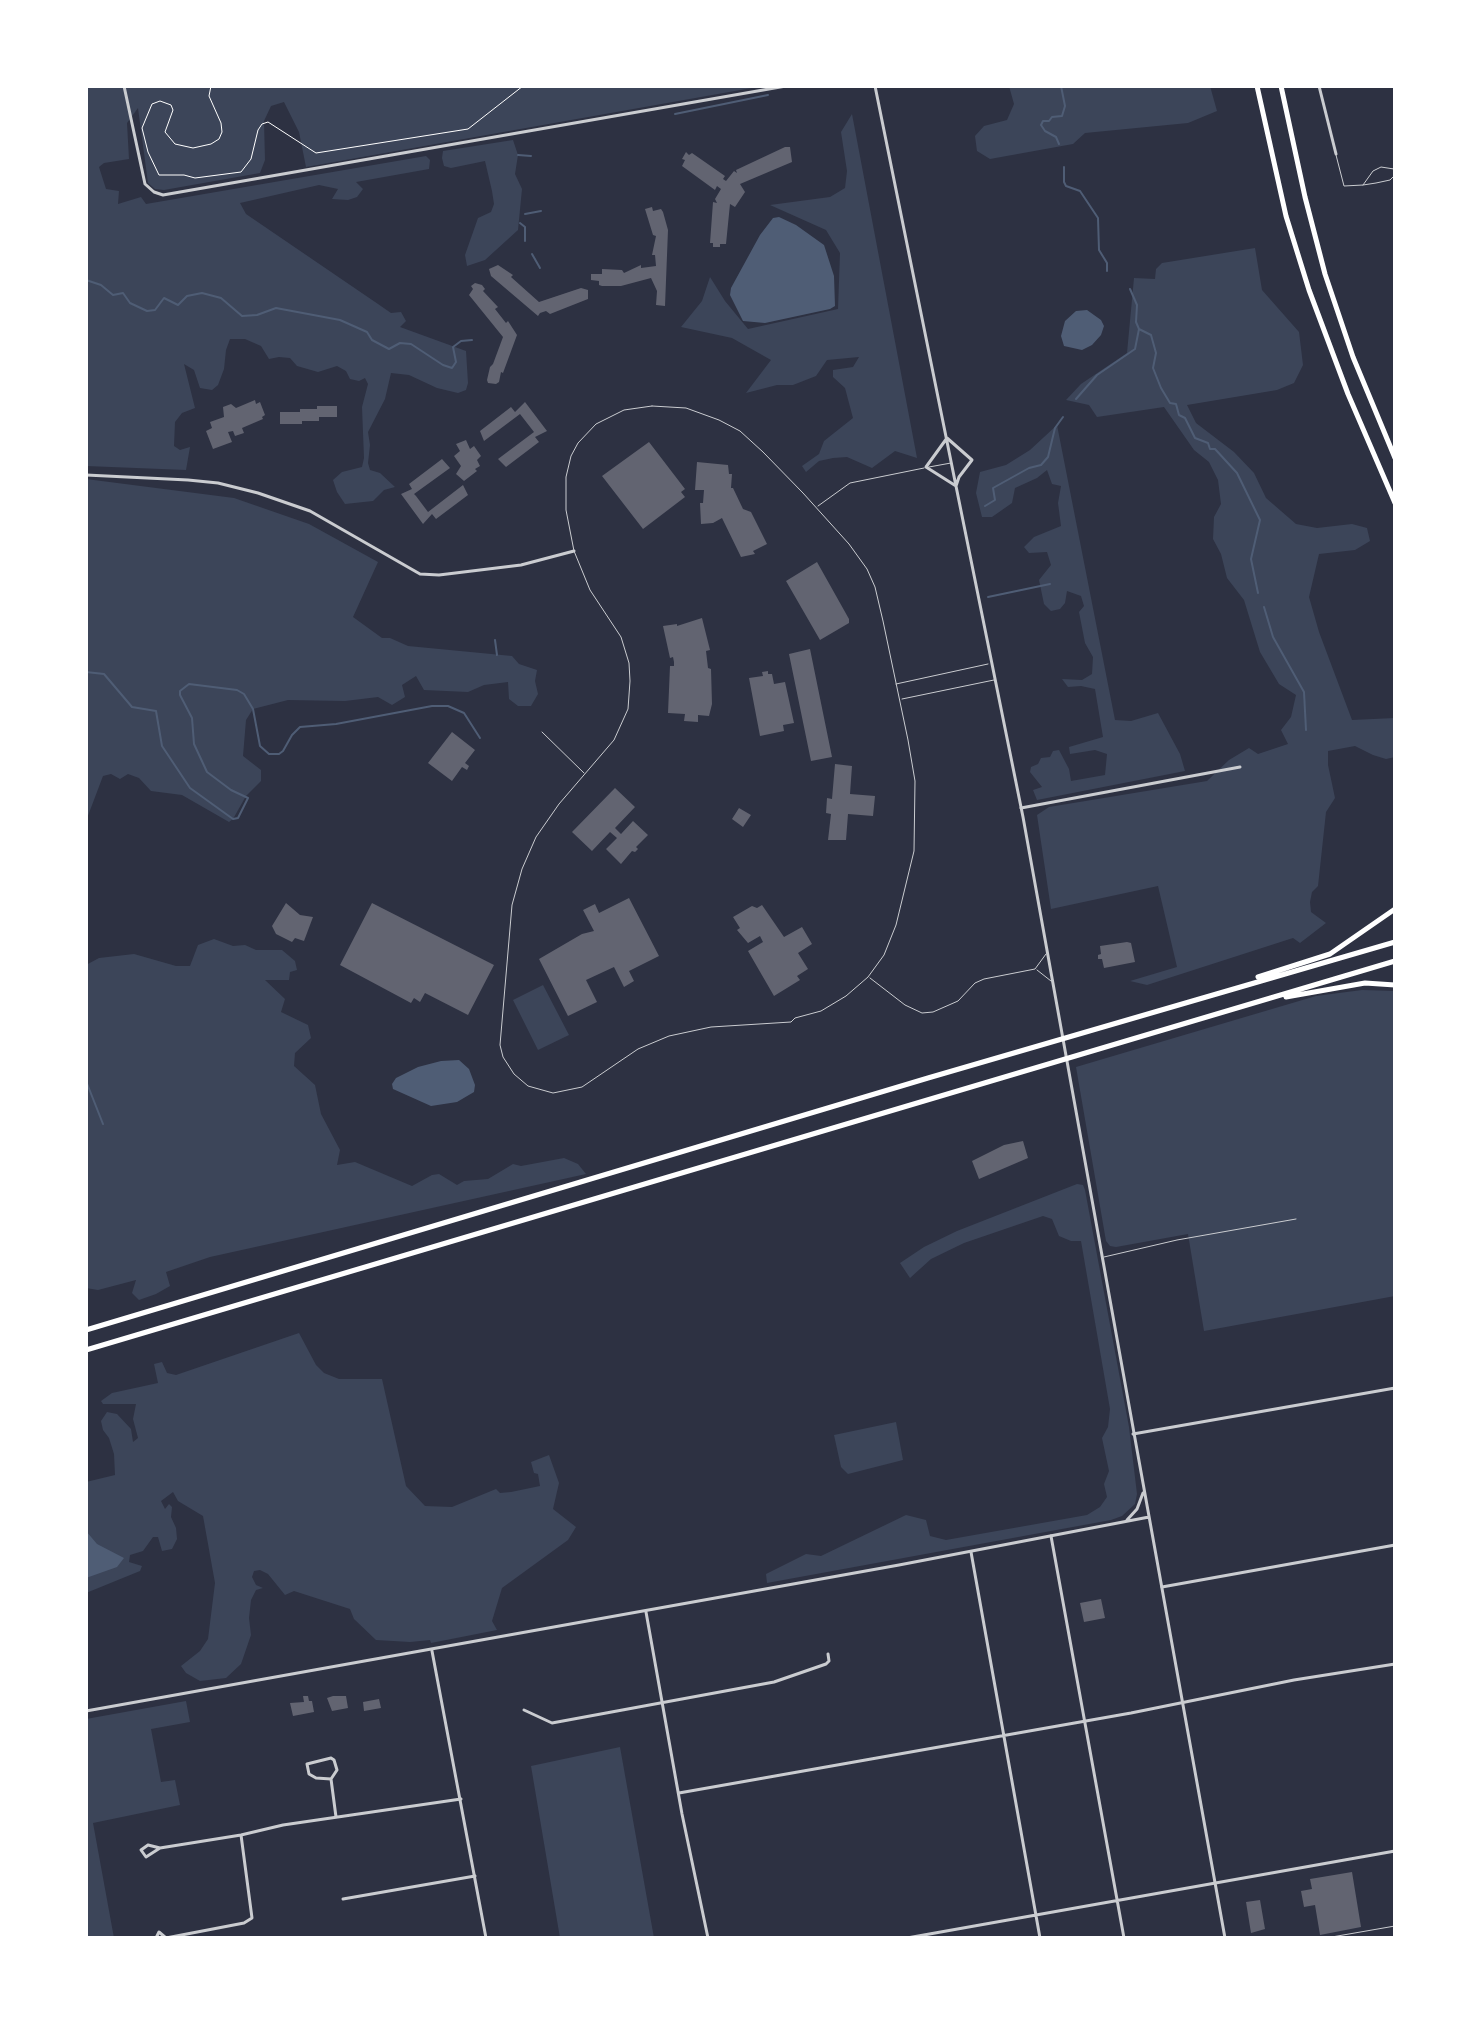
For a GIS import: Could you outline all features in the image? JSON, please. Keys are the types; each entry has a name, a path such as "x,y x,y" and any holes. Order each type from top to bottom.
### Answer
{"highway":[{"path":"1257,86 1286,216 1309,290 1348,394 1395,503"},
{"path":"1281,86 1325,274 1353,357 1395,458"},
{"path":"1234,988 1330,954 1395,909"},
{"path":"86,1330 1395,942"},
{"path":"86,1350 1395,961"},
{"path":"1254,1004 1365,983 1395,985"}],"street":[{"path":"124,86 145,184 163,195 786,86"},
{"path":"875,86 1021,808 1225,1938"},
{"path":"1319,86 1336,154"},
{"path":"947,438 926,467 956,486"},
{"path":"947,438 972,460 956,486"},
{"path":"86,475 218,483 258,493 310,511 420,574 439,575 521,565 574,551"},
{"path":"1021,808 1240,767"},
{"path":"1133,1434 1395,1388"},
{"path":"1125,1521 1137,1509 1144,1489"},
{"path":"86,1711 1149,1517"},
{"path":"1051,1536 1124,1938"},
{"path":"1162,1587 1395,1545"},
{"path":"971,1551 1040,1938"},
{"path":"645,1610 708,1938"},
{"path":"431,1649 486,1938"},
{"path":"524,1710 552,1723 774,1682 826,1664 828,1654"},
{"path":"679,1793 1395,1664"},
{"path":"331,1779 311,1776 307,1764 323,1758 334,1760 337,1770 331,1779 336,1817"},
{"path":"160,1848 283,1825 461,1799"},
{"path":"156,1938 159,1932 166,1938 252,1918 241,1835"},
{"path":"907,1938 1395,1851"},
{"path":"343,1899 475,1876"},
{"path":"210,1930 211,1938"}],"lane":[{"path":"1336,154 1344,186 1363,185 1390,180 1394,169 1381,167 1373,171 1363,185"},
{"path":"635,408 686,408 729,425 763,452 816,508 849,544 867,569 875,587 915,781 914,851 896,925 884,955 868,977 836,1003 791,1022 702,1028 645,1045 574,1091 553,1093 528,1086 508,1067 499,1038 512,905 522,869 536,837 559,804 614,740 628,709 630,674 621,637 590,590 574,551 565,502 571,456 587,433 602,419 635,408"},
{"path":"816,508 850,483 952,463"},
{"path":"896,684 991,663"},
{"path":"900,700 994,680"},
{"path":"542,732 586,774"},
{"path":"868,977 905,1005 922,1013 933,1012 958,1001 975,983 984,979 1035,969 1047,952"},
{"path":"1035,969 1052,982"},
{"path":"1101,1257 1296,1219"},
{"path":"1326,1938 1395,1926"}],"path":[{"path":"211,86 209,96 222,132 211,144 193,148 175,144 165,132 173,110 171,105 160,101 152,104 142,128 148,152 159,175 195,178 241,172 251,159 258,130 268,122 316,153 468,129 523,86"}],"shaded area":[{"path":"86,86 763,86 306,167 299,132 284,102 271,106 264,121 265,160 260,173 164,190 155,189 148,183 138,108 127,123 129,159 104,163 99,167 106,189 119,191 118,204 141,197 146,204 426,156 430,160 429,169 356,182 363,189 357,197 348,200 332,199 338,189 319,185 240,203 246,214 391,313 401,312 406,321 400,327 466,351 468,383 466,390 458,393 437,388 409,375 391,373 385,399 368,432 368,463 370,470 380,473 395,487 384,490 373,501 345,504 333,480 342,472 362,467 362,407 368,384 365,378 359,381 350,379 346,371 337,366 318,372 297,366 290,358 269,359 261,346 245,339 230,339 224,369 218,385 212,390 200,388 194,370 184,364 195,408 182,413 175,422 174,446 180,450 190,447 186,470 86,466"},
{"path":"1009,86 1210,86 1217,111 1188,123 1085,133 1073,144 990,159 977,151 975,136 984,126 1007,120 1014,104"},
{"path":"852,114 917,458 895,451 872,468 847,457 833,458 819,461 806,472 802,466 819,454 824,441 853,418 845,388 833,377 833,370 853,367 859,357 827,360 816,376 793,385 777,385 746,393 771,360 732,338 681,327 702,301 710,277 748,329 838,309 840,253 826,230 770,205 830,197 845,188 847,171 841,132"},
{"path":"513,140 518,155 515,174 522,189 518,230 485,260 467,266 465,255 478,218 491,212 494,204 492,191 485,161 451,168 444,166 443,151"},
{"path":"779,217 824,245 834,276 835,306 765,323 743,321 730,295 731,288 760,235 773,218"},
{"path":"1255,248 1262,290 1299,332 1303,365 1294,383 1277,390 1187,405 1196,423 1234,452 1254,473 1266,498 1296,524 1317,528 1352,524 1367,528 1370,541 1355,550 1319,554 1309,597 1352,720 1395,718 1395,757 1386,759 1355,746 1328,751 1335,798 1326,812 1318,886 1312,892 1310,902 1311,912 1326,923 1300,943 1293,938 1147,985 1130,981 1177,967 1158,886 1051,909 1037,815 1049,807 1207,781 1229,760 1249,748 1258,754 1288,744 1281,730 1291,717 1296,695 1279,684 1260,652 1244,600 1227,578 1221,554 1213,539 1214,517 1221,504 1218,480 1209,462 1194,450 1164,407 1097,417 1089,405 1066,400 1081,384 1127,353 1134,278 1155,279 1156,269 1162,263"},
{"path":"1087,310 1101,320 1104,326 1101,335 1082,350 1064,346 1061,336 1065,321 1076,311"},
{"path":"1057,425 1115,720 1131,721 1158,713 1180,754 1185,771 1037,800 1033,790 1042,787 1030,772 1041,758 1050,757 1053,751 1059,750 1069,769 1071,781 1105,775 1107,754 1095,750 1070,754 1069,747 1103,737 1095,689 1068,687 1062,679 1082,680 1092,674 1093,657 1085,643 1079,612 1084,606 1081,596 1067,591 1065,603 1060,609 1051,611 1044,604 1039,580 1051,565 1047,552 1029,553 1024,547 1034,537 1061,526 1058,503 1061,486 1052,484 1047,470 1015,488 1012,503 992,517 982,517 976,493 980,472 1006,465 1030,450"},
{"path":"86,479 234,498 309,524 378,562 353,617 382,638 408,646 512,656 519,664 537,670 535,681 538,694 531,706 518,706 509,699 508,682 484,685 468,692 424,690 416,676 402,685 405,697 392,705 378,697 345,701 288,700 253,709 246,720 243,756 261,770 261,781 246,796 229,822 182,795 151,791 139,778 128,774 120,779 111,774 103,776 86,821"},
{"path":"214,939 256,950 282,950 295,961 297,970 290,972 289,980 265,980 285,999 281,1012 308,1025 311,1038 295,1053 294,1066 315,1085 321,1114 340,1150 337,1165 355,1162 412,1186 432,1175 439,1174 457,1185 464,1181 488,1179 513,1164 521,1166 564,1158 578,1164 586,1174 210,1257 166,1272 170,1286 139,1300 132,1293 136,1280 98,1290 86,1288 86,965 99,958 134,954 176,966 190,966 198,945"},
{"path":"543,985 569,1035 538,1050 513,1000"},
{"path":"1362,990 1395,991 1395,1296 1204,1331 1188,1234 1116,1247 1106,1241 1076,1067 1316,996"},
{"path":"459,1060 469,1069 475,1085 474,1092 457,1102 431,1106 393,1089 396,1078 418,1067"},
{"path":"1077,1184 1083,1185 1085,1190 1129,1427 1137,1494 1135,1504 1122,1516 1111,1520 767,1583 766,1574 806,1554 821,1556 906,1515 926,1520 930,1536 946,1540 1087,1515 1100,1507 1107,1497 1104,1484 1109,1471 1102,1438 1108,1427 1110,1409 1081,1241 1059,1236 1052,1219 1043,1216 964,1243 931,1259 910,1278 900,1263 957,1231"},
{"path":"299,1333 316,1365 324,1373 339,1379 382,1379 406,1486 425,1506 452,1507 496,1489 500,1493 540,1486 531,1462 549,1455 559,1483 553,1509 576,1527 568,1540 502,1588 492,1621 497,1630 431,1643 430,1640 376,1640 354,1619 350,1609 294,1591 285,1595 268,1574 254,1571 252,1577 256,1585 263,1588 256,1590 251,1600 251,1635 241,1664 226,1678 200,1681 181,1666 200,1651 208,1639 215,1583 203,1516 178,1501 173,1492 161,1501 165,1509 169,1504 172,1507 171,1517 177,1539 172,1549 162,1551 158,1537 153,1537 143,1551 130,1555 129,1562 142,1566 140,1571 86,1593 86,1482 115,1475 114,1454 101,1421 107,1412 117,1414 131,1429 133,1442 138,1438 133,1419 136,1404 103,1404 101,1401 112,1393 158,1383 154,1364 162,1362 167,1373 176,1375"},
{"path":"896,1422 903,1460 848,1474 841,1467 834,1435"},
{"path":"86,1531 97,1544 124,1558 117,1567 86,1578"},
{"path":"186,1701 190,1722 151,1729 161,1782 175,1780 180,1805 93,1823 114,1938 86,1938 86,1719"},
{"path":"620,1747 654,1938 560,1938 531,1766"}],"building":[{"path":"790,147 792,162 740,184 745,192 735,207 730,204 726,244 713,247 710,243 713,202 717,203 715,199 721,189 717,186 715,190 682,166 686,152 725,176 723,179 726,181 734,171 737,173 736,170"},
{"path":"652,207 653,211 661,209 668,230 665,306 656,305 657,291 651,278 621,286 602,286 599,281 591,280 591,274 602,274 602,269 622,270 624,273 641,265 641,268 656,266 655,255 652,255 656,236 653,235 645,209"},
{"path":"498,265 513,275 511,277 539,302 581,288 588,290 588,299 538,316 491,276 489,269"},
{"path":"475,283 482,285 483,291 498,307 495,309 517,335 496,384 487,380 503,337 469,295"},
{"path":"255,400 256,404 260,402 265,415 263,419 242,428 244,433 235,436 233,431 228,432 232,442 213,449 206,431 212,428 210,422 224,417 223,407 231,404 236,408"},
{"path":"525,402 547,431 535,437 539,442 506,467 498,459 534,432 520,414 484,441 480,431 511,407 515,412"},
{"path":"317,406 337,406 337,417 319,417 319,421 302,421 302,424 280,424 280,412 300,412 300,409 317,409"},
{"path":"466,440 470,449 474,446 481,456 477,460 480,466 475,469 477,471 464,481 456,474 461,466 454,456 460,451 456,444"},
{"path":"649,442 685,489 681,492 685,497 643,529 602,476"},
{"path":"442,459 450,468 414,494 428,512 463,485 468,495 436,519 432,514 423,524 401,494 412,489 409,484"},
{"path":"697,462 728,465 729,474 732,474 731,488 743,509 751,512 767,544 753,551 755,554 741,557 722,518 701,524 700,503 703,503 704,490 695,490"},
{"path":"817,562 849,619 849,623 820,640 786,581"},
{"path":"702,618 710,650 706,651 708,668 711,669 712,704 709,716 698,715 698,722 684,721 685,714 668,713 670,666 674,666 674,662 673,657 670,658 663,626 677,626"},
{"path":"810,649 832,757 811,761 789,654"},
{"path":"768,671 774,684 785,682 794,723 783,725 784,731 760,736 749,678 763,676 762,672"},
{"path":"452,732 475,750 465,763 469,766 467,770 462,767 452,781 428,763"},
{"path":"835,764 852,766 850,794 875,796 873,816 848,814 846,840 828,840 831,814 826,813 827,798 832,799"},
{"path":"615,788 635,807 615,828 621,834 633,821 648,835 621,864 606,849 617,838 610,832 592,851 572,832"},
{"path":"739,808 751,815 743,827 732,819"},
{"path":"629,898 659,956 629,971 634,981 624,987 614,967 586,980 597,1002 568,1016 539,959 582,934 594,931 583,910 595,904 599,913"},
{"path":"286,903 300,915 313,917 304,941 295,938 292,942 276,934 272,926"},
{"path":"372,903 494,965 468,1015 425,993 420,1002 414,998 411,1003 340,965"},
{"path":"762,905 784,937 802,927 812,944 798,953 808,969 797,976 800,980 774,996 748,951 763,942 760,936 748,943 737,930 740,928 733,917 752,906 757,908"},
{"path":"1131,943 1135,962 1104,968 1102,959 1098,959 1100,946"},
{"path":"1023,1141 1028,1158 979,1179 972,1161 1004,1145"},
{"path":"1101,1599 1105,1618 1084,1622 1080,1603"},
{"path":"303,1696 308,1696 312,1701 314,1712 293,1716 290,1703 304,1702"},
{"path":"346,1696 348,1708 332,1711 327,1698"},
{"path":"379,1699 381,1708 364,1711 363,1702"},
{"path":"1352,1872 1361,1927 1320,1935 1315,1905 1304,1907 1301,1891 1312,1889 1310,1879"},
{"path":"1260,1900 1265,1929 1251,1933 1246,1902"}],"waterway":[{"path":"1059,144 1056,137 1041,125 1052,117 1062,116 1065,106 1061,86"},
{"path":"675,114 768,95"},
{"path":"518,155 531,156"},
{"path":"1064,167 1066,186 1080,191 1098,218 1099,250 1107,263 1107,271"},
{"path":"525,214 541,211"},
{"path":"520,223 525,227 525,241"},
{"path":"532,254 540,268"},
{"path":"86,280 101,285 113,295 123,293 130,303 147,311 155,310 164,298 178,305 187,296 202,293 221,298 242,316 257,315 276,308 340,320 367,332 372,340 389,349 400,343 411,344 452,368 456,362 453,347 461,341 472,340"},
{"path":"1130,289 1137,305 1136,322 1139,329 1151,335 1156,353 1153,368 1161,388 1170,403 1176,404 1179,415 1185,418 1195,438 1208,443 1210,449 1215,449 1237,473 1260,520 1251,559 1258,593"},
{"path":"1076,399 1097,375 1135,349 1139,329"},
{"path":"985,506 995,500 993,488 1029,468 1041,465 1048,457 1055,428 1063,417"},
{"path":"988,597 1050,584"},
{"path":"1264,607 1273,637 1304,692 1306,730"},
{"path":"495,640 497,655"},
{"path":"86,672 104,674 132,707 156,711 162,746 190,788 233,819 238,818 248,798 207,772 194,744 192,718 180,695 180,691 189,684 237,690 244,694 253,709 260,746 269,754 283,751 300,727 336,724 432,706 448,706 464,713 480,738"},
{"path":"86,1081 103,1124"}]}
